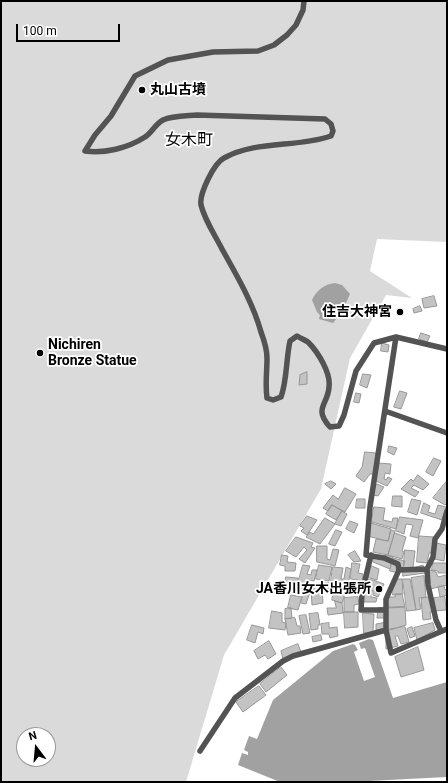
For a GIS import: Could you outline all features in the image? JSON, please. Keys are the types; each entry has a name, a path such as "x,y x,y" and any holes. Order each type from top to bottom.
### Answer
{"street":[{"path":"304,1 303,10 296,25 287,35 274,45 258,51 213,52 168,60 135,76 111,116 95,135 85,151 102,152 132,144 146,137 155,126 163,120 179,117 197,115 325,119 331,124 333,131 331,136 298,144 265,145 239,150 222,159 203,190 201,204 209,225 249,300 261,331 267,356 265,389 267,398 273,400 281,397 284,388 284,372 290,341 297,336 308,342 317,353 327,372 329,388 322,405 323,419 330,427 338,426 344,415 356,371 374,343 396,337 447,348"},
{"path":"396,337 368,523 366,555 372,555 395,561 398,564 399,570 386,599 385,610 386,630 391,653 444,630 435,616 428,585 427,569 433,557 435,539 442,529 447,511"},
{"path":"385,411 447,433"},
{"path":"372,555 362,593 362,610 385,610"},
{"path":"399,570 427,569"},
{"path":"200,751 235,698 283,662 293,656 386,630"}],"shaded area":[{"path":"1,1 447,1 447,242 377,239 370,271 412,298 386,295 350,358 321,489 224,655 186,782 1,782"},
{"path":"335,283 342,285 350,294 342,312 333,323 319,319 320,315 317,312 312,300 321,288"},
{"path":"369,639 373,640 393,698 447,682 447,777 349,782 280,782 238,765 242,753 248,755 248,752 244,750 249,736 257,739 273,700 333,651 353,644 355,645 358,650 354,652 364,681 375,677 365,648 361,649 359,643"}],"building":[{"path":"434,296 437,306 424,308 422,299"},
{"path":"420,306 422,311 414,313 413,309"},
{"path":"421,333 430,336 427,342 419,339"},
{"path":"382,343 389,345 388,352 381,351"},
{"path":"307,372 307,384 299,385 300,375"},
{"path":"363,374 371,375 367,388 360,385"},
{"path":"400,391 407,393 401,409 394,407"},
{"path":"356,393 361,394 359,403 354,402"},
{"path":"389,446 397,448 394,455 388,452"},
{"path":"365,452 376,453 374,474 370,474 364,482 356,476 362,467"},
{"path":"434,458 441,461 433,476 426,472"},
{"path":"378,463 391,464 390,474 385,473 384,479 386,480 388,477 392,479 387,486 376,481"},
{"path":"418,475 429,484 423,490 414,485 411,488 419,492 415,497 401,489 411,479 413,481"},
{"path":"331,481 336,484 331,489 325,484"},
{"path":"447,481 447,503 445,505 433,498"},
{"path":"377,484 384,487 378,496 373,495"},
{"path":"345,488 356,494 345,512 332,505 328,511 323,508 333,495 338,499"},
{"path":"393,496 402,496 402,507 392,506"},
{"path":"357,499 365,499 365,508 356,508"},
{"path":"412,499 421,501 417,515 408,512"},
{"path":"424,503 430,506 428,512 435,514 438,505 446,507 442,520 421,513"},
{"path":"332,505 342,511 336,520 326,514"},
{"path":"374,507 385,508 383,520 392,522 393,518 398,518 396,529 372,522"},
{"path":"342,511 347,514 341,526 335,524"},
{"path":"307,516 317,520 307,535 301,531 304,528 300,526"},
{"path":"400,517 423,520 418,538 410,536 413,525 406,524 404,534 396,531"},
{"path":"325,518 335,524 320,544 306,537 310,532 313,534"},
{"path":"350,521 358,524 354,533 346,529"},
{"path":"371,523 391,529 388,541 367,536"},
{"path":"336,530 342,532 335,546 329,544"},
{"path":"391,530 395,531 388,555 373,552 376,539 388,541"},
{"path":"395,533 406,537 402,551 404,552 402,559 388,555"},
{"path":"419,536 434,537 433,553 429,553 427,563 417,562"},
{"path":"296,537 313,543 311,547 315,548 305,563 299,559 307,550 304,547 296,557 286,551"},
{"path":"436,543 446,545 444,561 434,559"},
{"path":"317,546 327,546 327,559 330,560 333,549 339,550 335,566 317,562"},
{"path":"405,550 415,551 413,568 423,565 425,573 403,576"},
{"path":"355,551 361,561 354,562 348,555"},
{"path":"282,555 288,556 287,562 296,563 295,571 285,571 285,566 280,565"},
{"path":"375,555 384,558 385,555 393,557 390,569 373,562"},
{"path":"393,558 405,561 403,568 399,573 390,571"},
{"path":"352,563 360,564 358,573 363,574 363,581 351,579"},
{"path":"433,563 447,563 447,573 438,573 438,571 432,570"},
{"path":"303,565 310,566 307,574 311,575 312,570 317,570 314,581 308,580 305,587 309,588 308,590 297,587"},
{"path":"319,565 332,567 329,581 316,579"},
{"path":"369,565 379,569 377,580 366,577"},
{"path":"333,567 343,568 341,579 344,579 346,567 351,569 348,585 331,581"},
{"path":"427,569 436,572 438,577 446,575 447,585 430,589"},
{"path":"424,576 426,597 419,598 421,609 416,610 411,578"},
{"path":"286,577 298,578 297,585 285,584"},
{"path":"364,579 373,580 384,584 378,597 373,595 373,591 362,590"},
{"path":"394,579 402,579 403,594 393,595"},
{"path":"403,579 410,579 416,610 407,611"},
{"path":"333,583 333,588 322,589 323,603 312,605 311,589 314,589 314,584"},
{"path":"336,585 347,588 342,603 332,600"},
{"path":"444,586 445,590 447,589 447,595 440,597 438,587"},
{"path":"304,591 310,592 306,604 301,603"},
{"path":"371,592 371,597 377,598 376,602 362,602 362,593"},
{"path":"395,594 402,594 405,607 387,608 387,597 395,597"},
{"path":"291,595 302,597 298,610 288,608"},
{"path":"358,597 359,604 354,605 354,612 344,612 344,598"},
{"path":"430,597 432,612 430,612 431,619 423,620 421,599"},
{"path":"445,597 446,610 435,611 434,598"},
{"path":"335,601 342,603 343,613 328,615 327,608 336,608"},
{"path":"405,607 406,625 390,630 376,630 376,624 387,622 387,618 377,618 378,608"},
{"path":"291,608 292,618 285,619 285,609"},
{"path":"272,611 282,613 282,622 286,623 285,630 269,628"},
{"path":"344,612 358,612 358,627 345,628"},
{"path":"318,613 320,625 318,625 318,629 311,630 309,614"},
{"path":"363,613 374,614 373,632 364,633"},
{"path":"306,615 310,633 303,634 299,616"},
{"path":"295,618 297,626 300,626 301,633 288,635 285,619"},
{"path":"329,623 329,628 337,627 338,636 330,638 329,634 322,634 321,624"},
{"path":"433,623 435,630 417,640 414,628"},
{"path":"252,625 264,628 263,634 258,632 255,643 247,640"},
{"path":"405,627 409,642 401,644 398,636 395,636 398,646 386,649 386,630"},
{"path":"412,627 415,636 410,638 407,629"},
{"path":"321,635 322,640 313,642 312,637"},
{"path":"269,641 276,654 268,659 265,655 258,659 254,651"},
{"path":"298,644 301,652 283,659 281,651"},
{"path":"418,647 424,670 401,677 395,657"},
{"path":"281,667 287,675 266,692 260,684"},
{"path":"259,686 266,695 243,712 236,702"}],"place":[{"name":"丸山古墳","path":"142,90"},
{"name":"住吉大神宮","path":"400,312"},
{"name":"Nichiren Bronze Statue","path":"40,353"},
{"name":"JA香川女木出張所","path":"379,589"}],"district":[{"name":"女木町","path":"189,141"}]}
